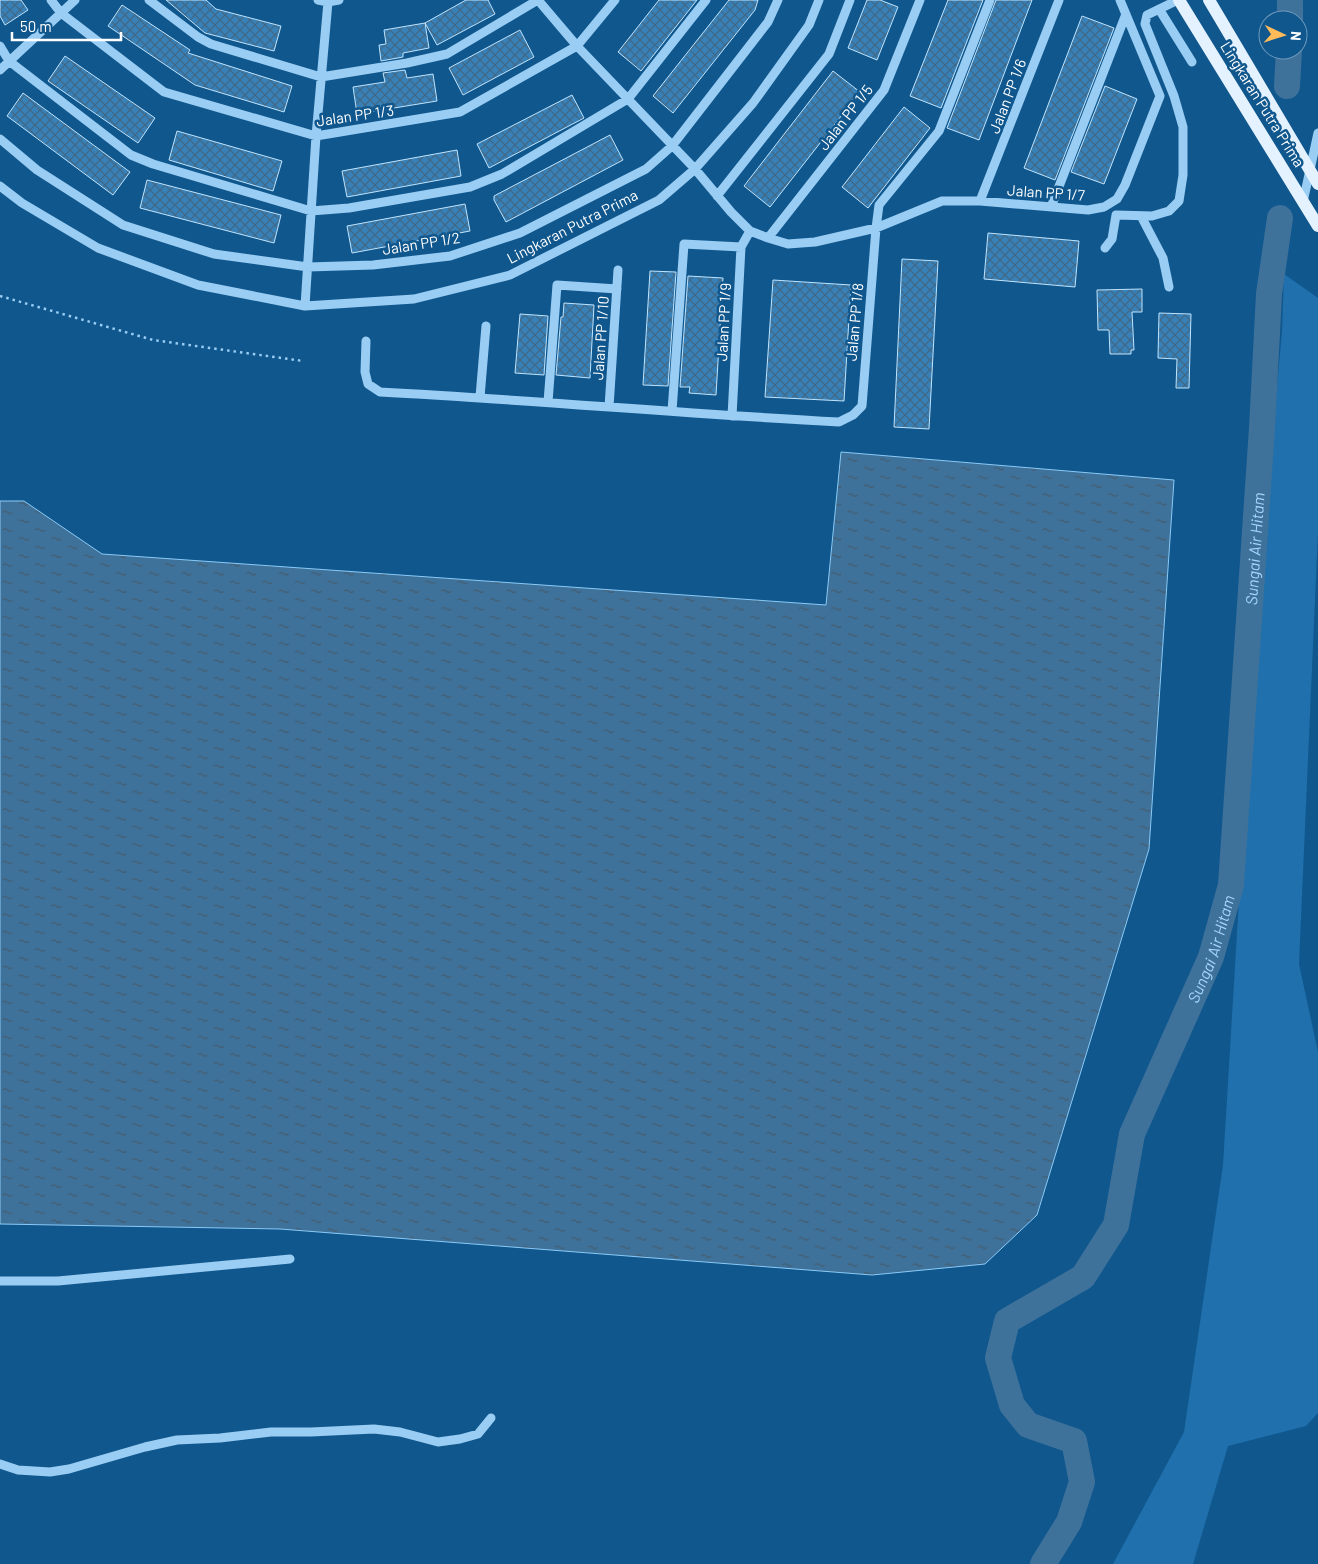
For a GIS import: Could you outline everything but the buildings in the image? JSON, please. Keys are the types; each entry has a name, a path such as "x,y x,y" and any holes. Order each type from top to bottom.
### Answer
{"main road":[{"name":"Lingkaran Putra Prima","path":"1178,0 1318,226"},
{"name":"Lingkaran Putra Prima","path":"1209,0 1318,184"}],"street":[{"name":"Jalan PP 1/3","path":"51,0 61,13 164,92 316,136 460,112 577,46 616,0"},
{"path":"0,70 75,0"},
{"path":"148,0 198,37 212,44 321,77 407,64 447,54 538,0 577,46 695,169 750,231"},
{"path":"318,0 328,2 339,0"},
{"path":"0,46 9,61 131,155 153,164 311,210 349,208 470,187 502,174 628,99 706,0"},
{"name":"Jalan PP 1/2","path":"0,139 37,170 123,224 214,254 308,267 373,265 450,256 520,233 646,170 672,146 768,22 778,0"},
{"name":"Lingkaran Putra Prima","path":"0,186 22,204 98,248 198,285 305,306 414,299 510,275 660,200 695,169 753,103 808,25 819,0"},
{"path":"718,196 829,54 850,0"},
{"name":"Jalan PP 1/5","path":"768,238 884,90 920,0"},
{"name":"Jalan PP 1/8","path":"732,416 839,422 853,415 862,406 879,205 939,131 990,0"},
{"name":"Jalan PP 1/6","path":"980,201 1058,0"},
{"path":"1051,207 1126,14 1120,0"},
{"path":"1105,248 1112,239 1116,215 1152,216 1169,211 1179,201 1183,176 1183,127 1174,96 1144,24 1147,14 1178,0"},
{"path":"305,306 316,136 328,2"},
{"path":"1159,9 1192,62"},
{"name":"Jalan PP 1/7","path":"750,231 788,244 815,242 876,228 942,201 980,201 1088,210 1104,206 1117,199 1125,185 1160,96 1126,14"},
{"path":"1303,202 1318,133"},
{"path":"1141,216 1163,258 1169,287"},
{"name":"Jalan PP 1/9","path":"732,416 741,247 750,231"},
{"path":"672,412 684,244 741,247"},
{"name":"Jalan PP 1/10","path":"609,406 618,270"},
{"path":"548,402 557,285 617,289"},
{"path":"480,397 486,326"},
{"path":"366,341 365,372 368,384 380,392 480,397 732,416"},
{"path":"0,1282 58,1281 290,1259"},
{"path":"0,1464 18,1470 50,1472 69,1469 177,1440 220,1438 271,1432 374,1429 400,1432 438,1442 460,1440 478,1434 491,1418"}],"path":[{"path":"0,296 153,340 303,361"}],"shaded area":[{"path":"1284,274 1318,298 1318,532 1299,964 1318,1052 1318,1413 1306,1426 1228,1446 1193,1564 1113,1564 1184,1432 1223,1165 1257,603 1282,332"}],"water":[{"path":"841,452 1174,480 1149,849 1037,1215 985,1264 872,1275 280,1229 0,1224 0,501 24,501 102,554 826,605"}],"waterway":[{"name":"Sungai Air Hitam","path":"1290,0 1290,10"},
{"name":"Sungai Air Hitam","path":"1287,86 1288,60"},
{"name":"Sungai Air Hitam","path":"1043,1564 1069,1522 1082,1482 1074,1441 1028,1425 1012,1405 998,1358 1007,1321 1083,1277 1116,1225 1132,1134 1211,957 1231,885 1262,428 1269,294 1280,218"}]}
